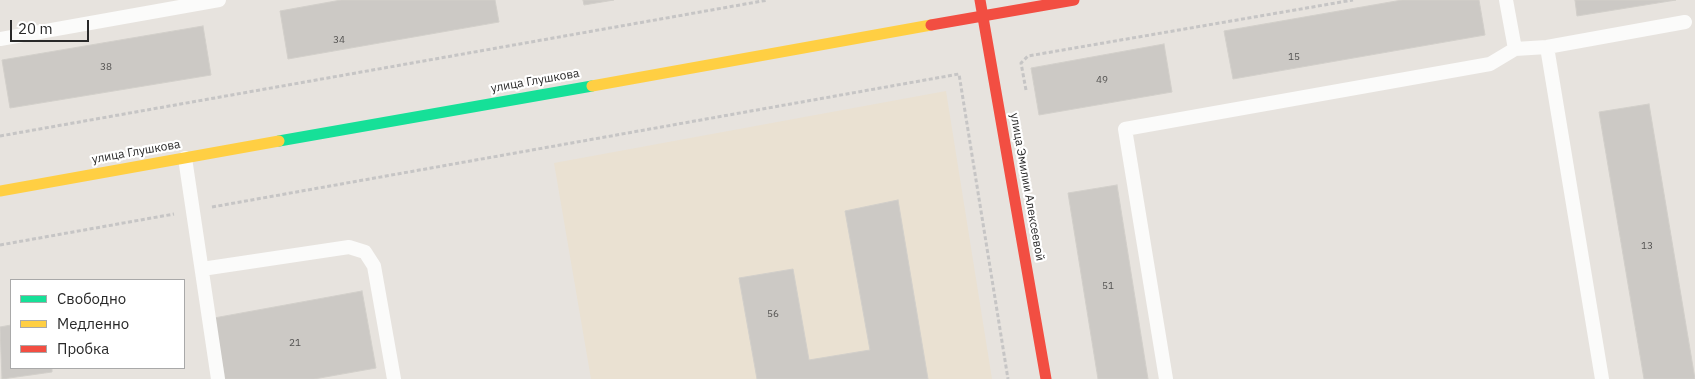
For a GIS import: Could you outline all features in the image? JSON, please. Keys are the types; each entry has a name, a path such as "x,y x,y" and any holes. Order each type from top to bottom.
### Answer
{"street":[{"name":"улица Эмилии Алексеевой","path":"980,0 1046,379"},
{"name":"улица Глушкова","path":"0,191 1074,0"}],"lane":[{"path":"0,39 219,0"},
{"path":"1506,0 1515,49"},
{"path":"1166,379 1126,129 1490,64 1515,49 1547,47 1685,22"},
{"path":"1547,47 1602,379"},
{"path":"185,158 218,379"},
{"path":"202,269 349,246 365,252 374,266 394,379"}],"path":[{"path":"0,136 768,0"},
{"path":"1021,63 1028,56 1353,0"},
{"path":"0,245 958,74 1008,379"}],"shaded area":[{"path":"946,91 992,379 591,379 554,163"}],"building":[{"path":"341,0 495,0 499,22 288,59 280,11"},
{"path":"583,0 614,0 584,5"},
{"path":"1402,0 1479,0 1485,35 1233,79 1224,31"},
{"path":"1575,0 1676,0 1577,16"},
{"path":"203,26 211,75 10,108 2,60"},
{"path":"1164,44 1172,92 1039,115 1031,68"},
{"path":"1649,104 1695,379 1644,379 1599,112"},
{"path":"1117,185 1148,379 1098,379 1068,193"},
{"path":"898,200 928,379 757,379 739,278 793,269 809,360 870,350 845,211"},
{"path":"362,291 376,368 314,379 225,379 214,318"},
{"path":"10,325 10,369 52,369 52,372 2,379 0,327"}],"traffic: fast":[{"path":"279,141 592,86"}],"traffic: slow":[{"path":"592,86 931,25"},
{"path":"0,191 279,141"}],"traffic: jam":[{"path":"980,0 1046,379"},
{"path":"931,25 1074,0"}]}
